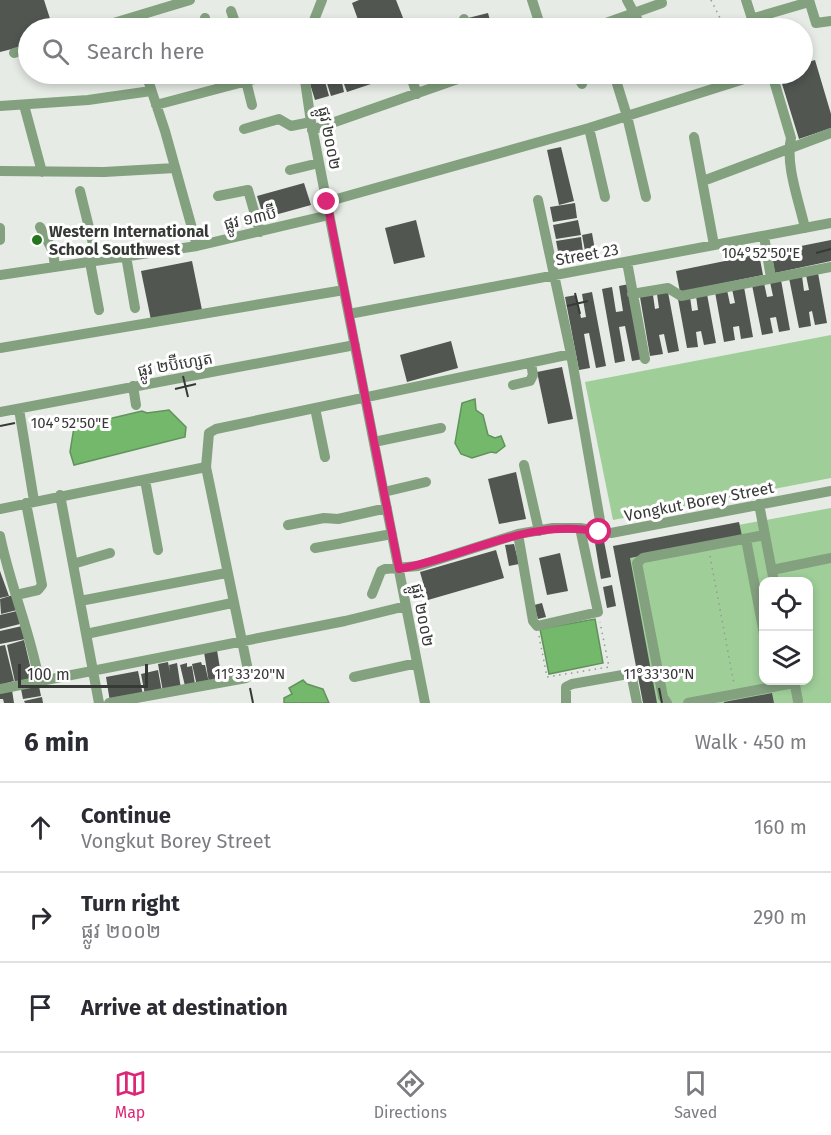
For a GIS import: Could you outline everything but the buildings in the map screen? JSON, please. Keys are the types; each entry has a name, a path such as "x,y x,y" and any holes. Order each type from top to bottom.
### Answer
{"street":[{"path":"130,18 190,0"},
{"path":"315,18 322,0"},
{"path":"532,0 538,18"},
{"path":"627,0 636,18"},
{"path":"746,0 751,18"},
{"path":"766,18 809,1 816,23 831,21"},
{"path":"623,18 662,3"},
{"path":"231,11 233,18"},
{"path":"14,54 18,53"},
{"path":"149,84 197,246"},
{"path":"156,105 230,84"},
{"path":"251,84 252,105"},
{"name":"ផ្លូវ ២០០២","path":"306,84 425,703"},
{"path":"413,84 417,94"},
{"path":"244,129 279,119 291,126 312,126 444,84"},
{"path":"617,84 646,197"},
{"path":"327,202 589,128 728,84"},
{"path":"775,84 791,138 789,148 805,228"},
{"path":"0,105 24,105 151,91"},
{"path":"24,105 42,172"},
{"path":"589,128 605,197"},
{"path":"703,181 831,133"},
{"path":"694,137 714,245"},
{"path":"290,170 319,163"},
{"path":"0,171 123,172 175,168"},
{"path":"218,196 248,190 260,232"},
{"path":"80,191 93,261 99,310"},
{"path":"538,200 571,354 602,532"},
{"name":"ផ្លូវ ១៣ប៊ី","path":"0,275 197,246 329,215"},
{"name":"Street 23","path":"349,314 831,223"},
{"path":"0,228 0,240"},
{"path":"40,228 53,251 55,267"},
{"path":"764,236 771,278"},
{"path":"126,256 135,308"},
{"path":"627,262 645,359"},
{"path":"633,294 668,288 681,296 831,267"},
{"path":"0,348 344,290"},
{"name":"ផ្លូវ ២ប៊ីហ្សេត","path":"0,412 355,345"},
{"path":"109,703 246,678 249,675 232,603 206,466 209,434 216,429 571,354"},
{"path":"513,385 530,381 533,375 531,363"},
{"path":"133,386 136,405"},
{"path":"315,408 325,457"},
{"path":"16,596 38,590 42,585 19,409"},
{"path":"374,442 441,428"},
{"path":"524,465 539,531"},
{"path":"0,509 206,466"},
{"path":"145,480 158,550"},
{"path":"384,492 426,482"},
{"name":"Vongkut Borey Street","path":"372,594 381,571 399,569 518,534 580,528 611,533 831,490"},
{"path":"60,495 99,703"},
{"path":"759,504 773,576 831,558"},
{"path":"288,525 324,518 338,519 387,508"},
{"path":"518,534 533,621 537,626 598,612 580,528"},
{"path":"315,548 392,534"},
{"path":"667,703 663,697 637,563 644,558 765,535"},
{"path":"0,536 9,580 16,596 39,680"},
{"path":"746,539 759,594"},
{"path":"73,564 110,553"},
{"path":"80,601 226,573"},
{"path":"86,634 232,603"},
{"path":"0,689 345,621 406,606"},
{"path":"354,677 417,663"},
{"path":"566,703 566,687 572,684 628,674 632,678 637,703"},
{"path":"688,703 769,685"},
{"path":"795,685 798,700"}],"path":[{"path":"711,0 720,18"},
{"path":"708,546 736,694"},
{"path":"537,626 547,677 609,667 598,612"}],"shaded area":[{"path":"831,335 831,478 613,520 585,382"},
{"path":"475,399 476,410 483,415 488,435 495,438 501,436 505,446 496,453 491,452 472,458 461,454 455,443 462,403"},
{"path":"169,410 186,427 185,437 74,465 70,452 74,427 142,411 147,413"},
{"path":"831,508 831,703 656,703 624,546"},
{"path":"595,619 603,663 549,674 540,629"},
{"path":"303,680 307,684 323,689 329,703 284,703 284,698 292,694 289,688"}],"place":[{"name":"Western International School Southwest","path":"37,240"}],"route":[{"path":"327,202 399,569 418,566 518,534 553,528 580,528 599,532"}]}
